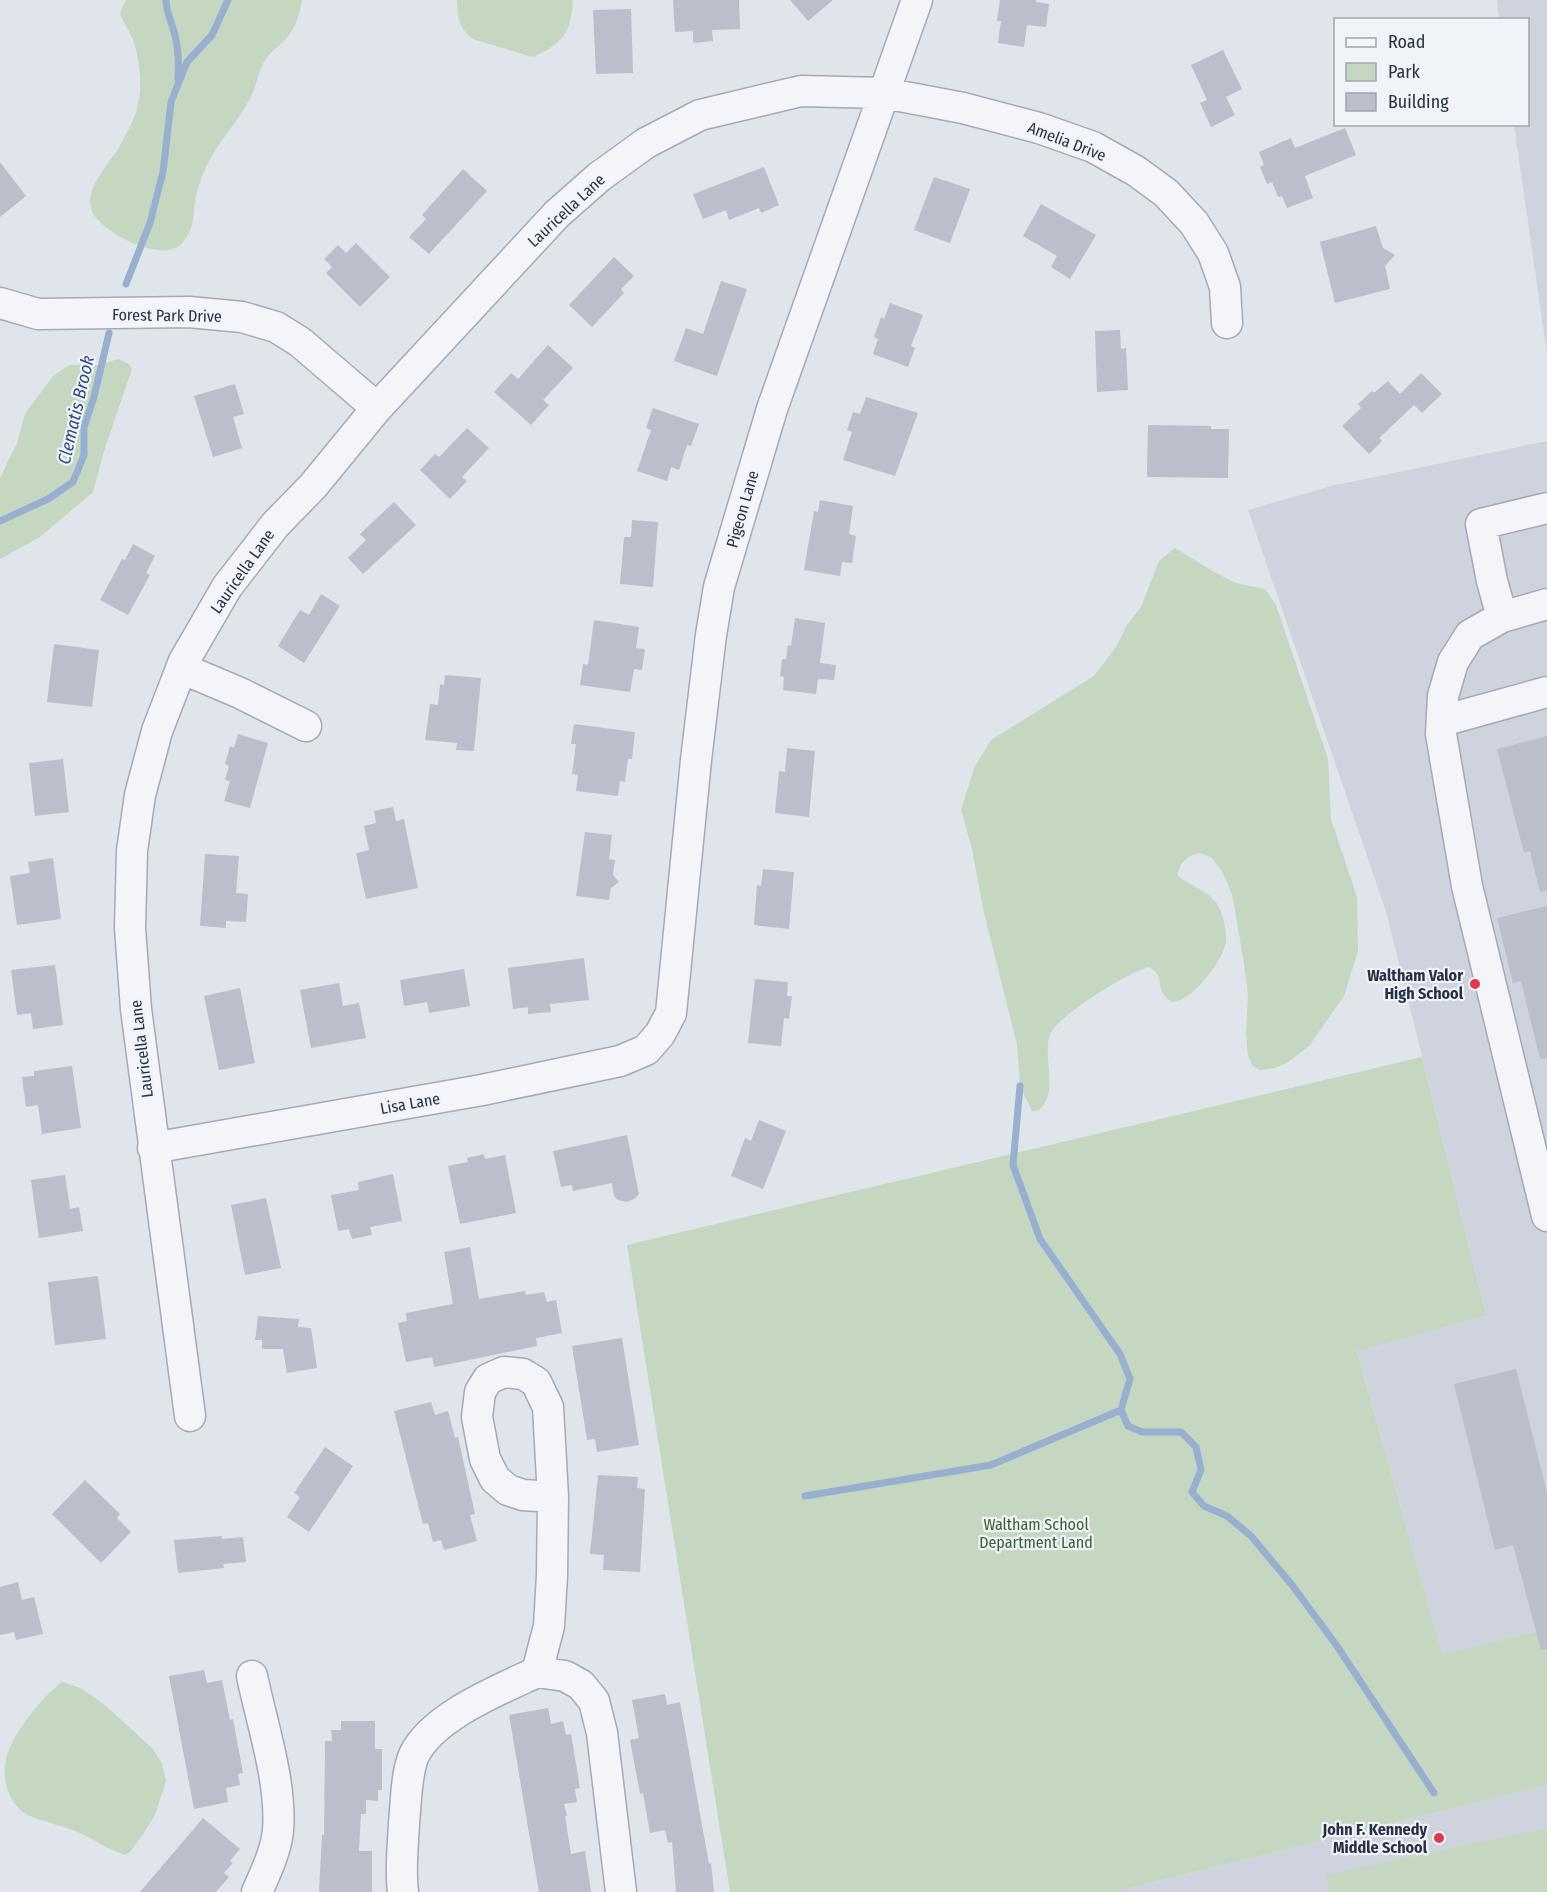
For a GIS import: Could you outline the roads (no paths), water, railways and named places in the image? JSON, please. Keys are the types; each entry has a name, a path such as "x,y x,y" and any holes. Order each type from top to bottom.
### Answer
{"street":[{"name":"Pigeon Lane","path":"658,1037 671,1013 696,760 719,587 772,408 916,0"},
{"name":"Lauricella Lane","path":"190,1416 153,1148 136,1009 130,928 132,851 140,795 157,731 181,668 234,578 275,525 313,486 377,408 557,214 599,177 646,143 700,115 801,91 884,93"},
{"name":"Amelia Drive","path":"884,93 963,108 1039,128 1093,147 1137,171 1166,193 1194,223 1213,253 1225,287 1227,323"},
{"name":"Forest Park Drive","path":"0,303 38,314 189,312 242,317 276,327 300,342 377,408"},
{"path":"1502,617 1492,581 1481,524 1547,508"},
{"path":"1547,604 1502,617 1470,635 1453,662 1443,696 1441,734 1467,886 1547,1216"},
{"path":"181,668 240,693 306,726"},
{"path":"1442,721 1547,692"},
{"name":"Lisa Lane","path":"153,1148 482,1090 620,1061 646,1050 658,1037"},
{"path":"537,1672 549,1626 553,1497"},
{"path":"403,1892 402,1859 406,1797 413,1758 424,1739 452,1716 499,1689 537,1672 565,1676 581,1685 594,1701 602,1733 621,1892"},
{"path":"252,1677 275,1781 278,1832 267,1871 257,1892"}],"waterway":[{"name":"Clematis Brook","path":"166,0 177,44 178,79"},
{"name":"Clematis Brook","path":"126,284 150,223 163,172 171,102 187,62 212,35 228,0"},
{"name":"Clematis Brook","path":"0,521 48,499 73,482 84,455 84,427 94,397 109,333"},
{"path":"1020,1086 1013,1165 1040,1239 1120,1354 1130,1379 1121,1410 1128,1426 1142,1432 1181,1432 1196,1447 1201,1470 1192,1492 1204,1506 1227,1516 1251,1536 1292,1585 1337,1646 1434,1793"},
{"path":"805,1496 991,1465 1121,1410"}],"place":[{"name":"Waltham Valor High School","path":"1475,984"},
{"name":"John F. Kennedy Middle School","path":"1439,1838"}],"park label":[{"name":"Waltham School Department Land","path":"1036,1533"}]}
